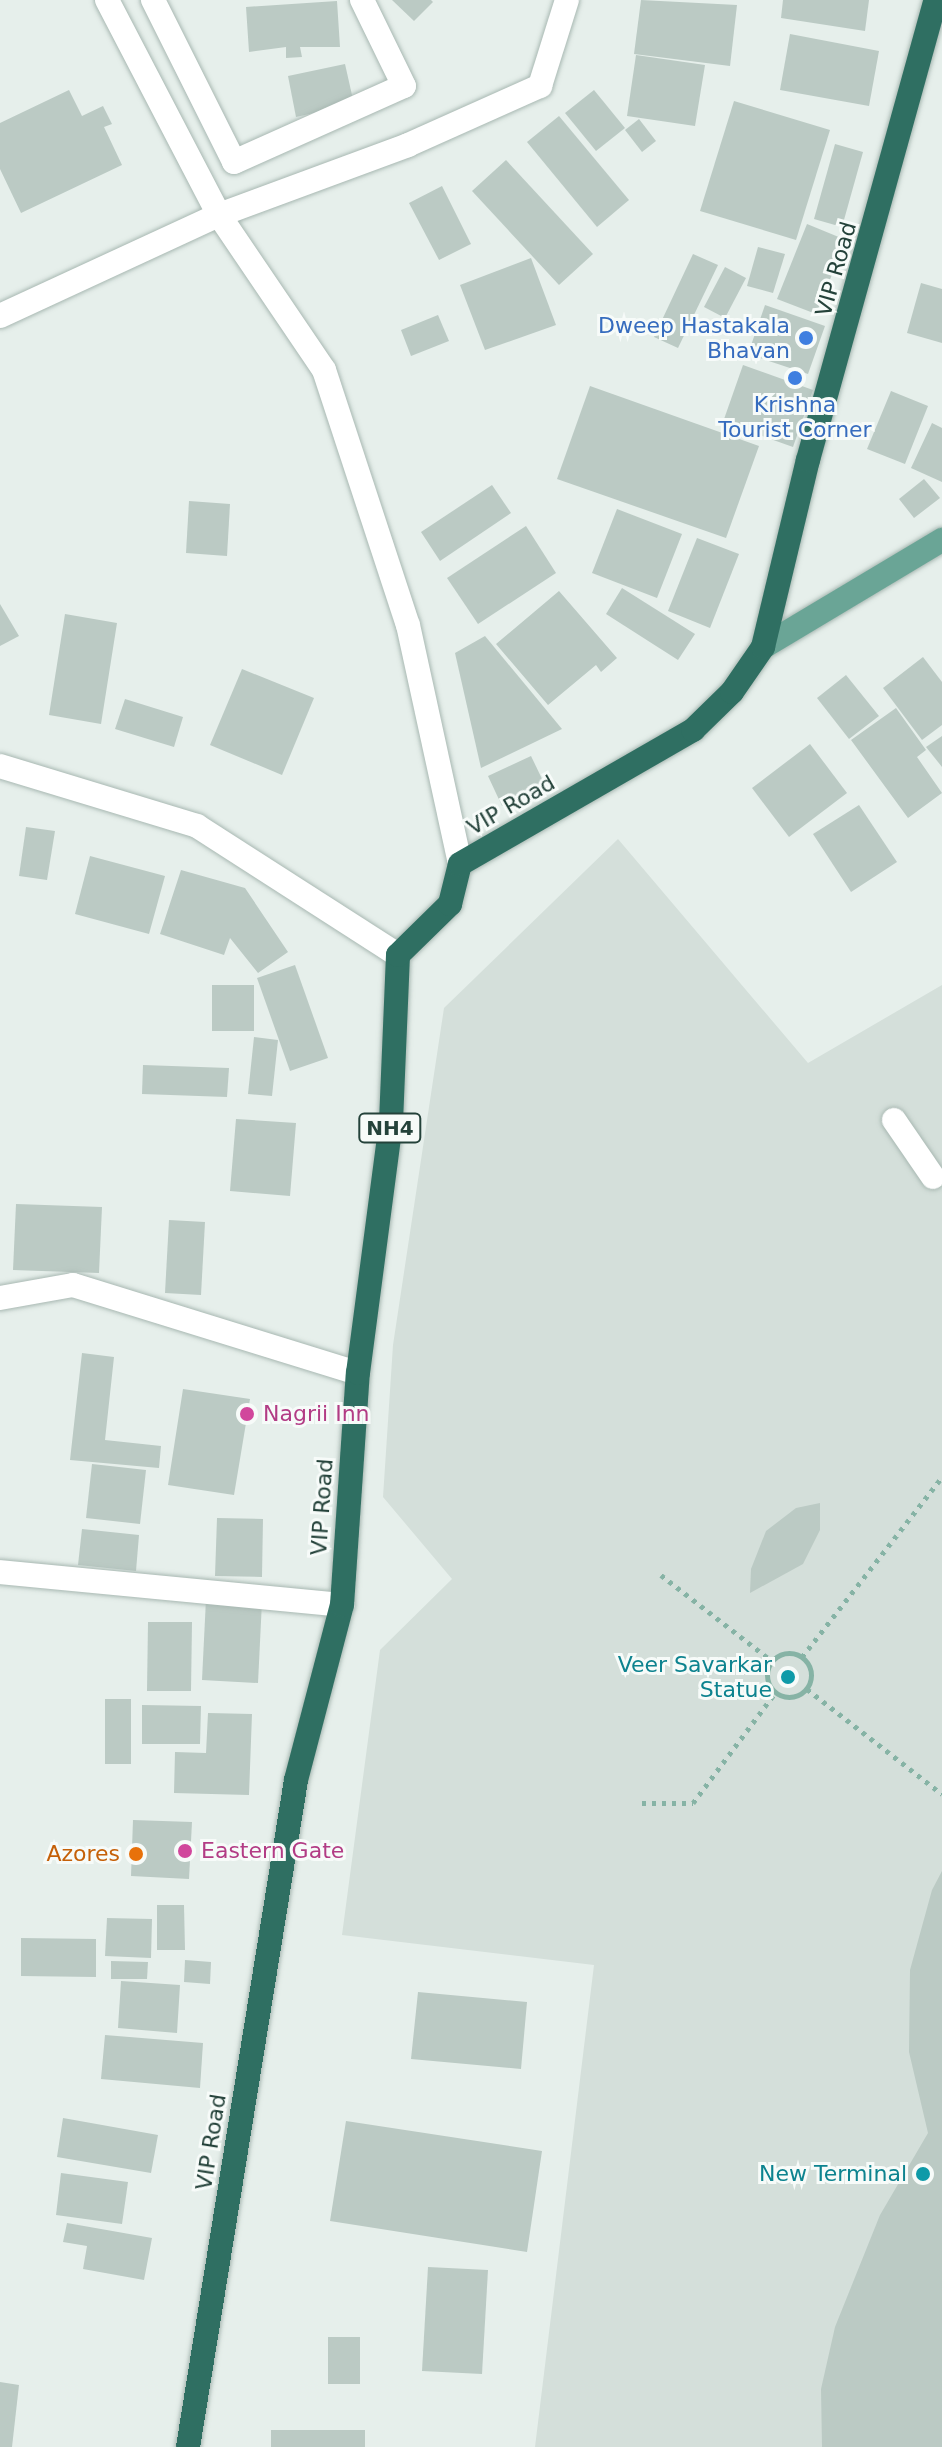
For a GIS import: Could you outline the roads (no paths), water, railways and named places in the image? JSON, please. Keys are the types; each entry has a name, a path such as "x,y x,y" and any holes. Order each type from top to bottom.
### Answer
{"highway":[{"name":"VIP Road","path":"188,2447 296,1780 342,1605 358,1373 391,1122 398,955 450,904 460,864 693,730 732,692 763,647 808,460 936,0"}],"main road":[{"name":"VIP Road","path":"763,647 942,540"}],"street":[{"path":"107,0 219,215 324,370 408,625 460,864"},
{"path":"153,0 234,162 404,86 362,0"},
{"path":"0,316 219,215 408,145 540,86 567,0"},
{"path":"0,766 197,826 398,955"},
{"path":"894,1120 933,1177"},
{"path":"0,1298 73,1285 358,1373"},
{"path":"0,1572 342,1605"}],"place":[{"name":"Dweep Hastakala Bhavan","path":"806,338"},
{"name":"Krishna Tourist Corner","path":"795,378"},
{"name":"Nagrii Inn","path":"247,1414"},
{"name":"Veer Savarkar Statue","path":"788,1677"},
{"name":"Eastern Gate","path":"185,1851"},
{"name":"Azores","path":"136,1854"},
{"name":"New Terminal","path":"923,2174"}]}
